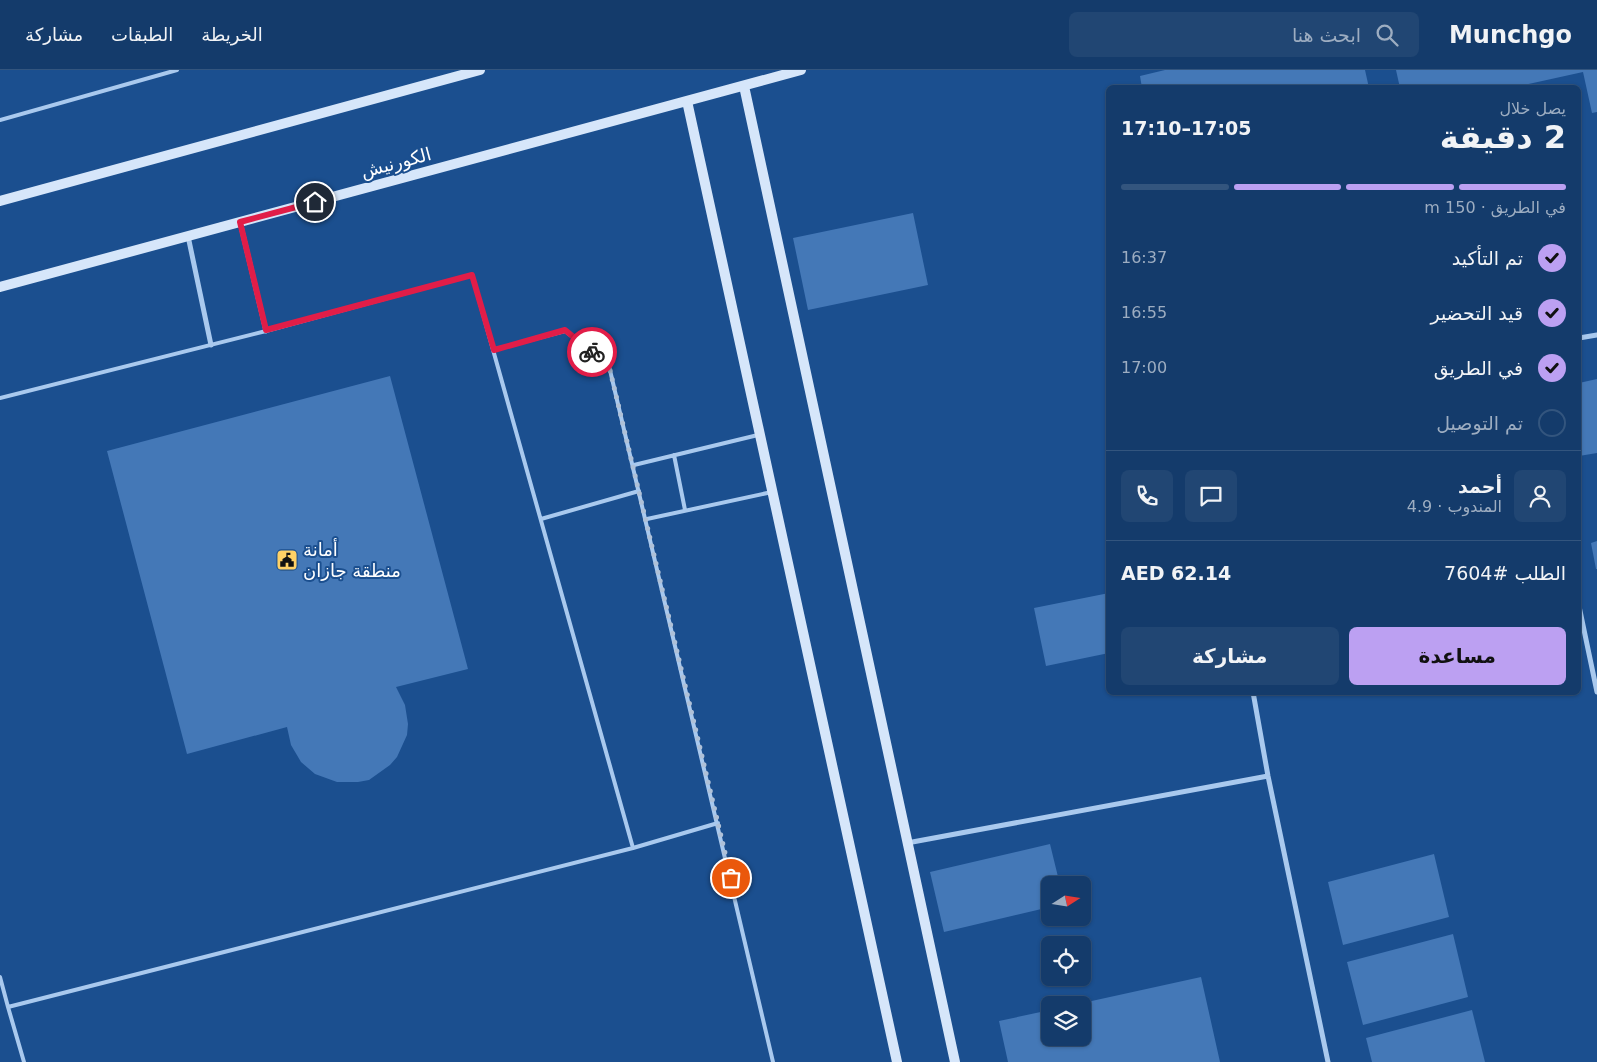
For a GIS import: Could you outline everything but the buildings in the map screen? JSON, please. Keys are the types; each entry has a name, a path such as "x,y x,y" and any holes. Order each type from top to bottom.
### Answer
{"main road":[{"path":"0,201 480,70"},
{"name":"الكورنيش","path":"0,287 801,70"},
{"path":"744,86 906,844 955,1062"},
{"path":"687,101 897,1062"}],"street":[{"path":"240,222 266,330"},
{"path":"187,236 212,345"},
{"path":"1581,338 1597,335"},
{"path":"1581,616 1597,692"},
{"path":"1254,695 1268,776 1328,1062"},
{"path":"906,844 1268,776"}],"lane":[{"path":"0,120 177,70"},
{"path":"0,398 212,345 472,275 633,848"},
{"path":"494,350 565,330 609,366 634,465 638,491 647,519 774,1062"},
{"path":"634,465 760,434"},
{"path":"674,455 685,510"},
{"path":"541,519 638,491"},
{"path":"647,519 772,492"},
{"path":"8,1007 633,848 718,823"},
{"path":"0,978 24,1062"}],"way so far":[{"path":"592,352 609,366 634,465 638,491 647,519 731,878"}],"place":[{"name":"أمانة منطقة جازان","path":"287,560"}],"route":[{"path":"315,202 240,222 266,330 472,275 494,350 565,330 592,352"}]}
